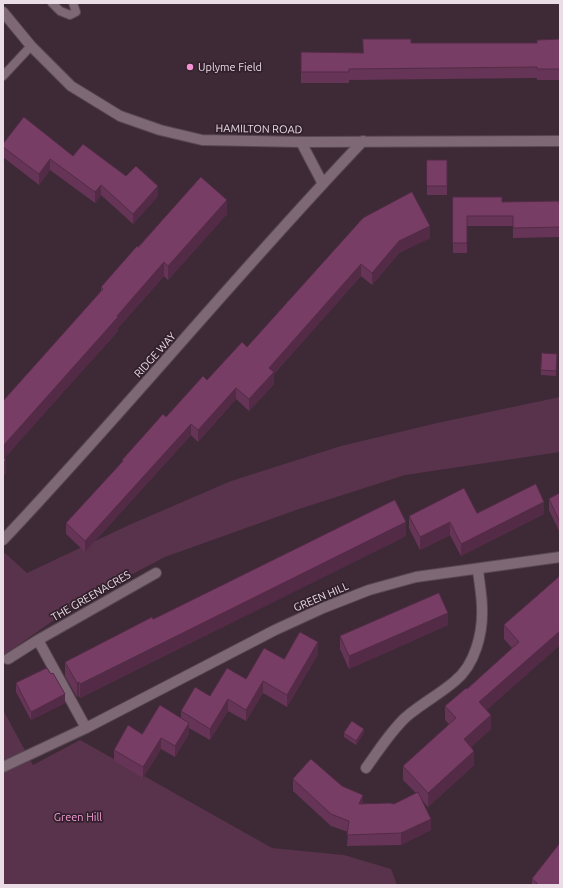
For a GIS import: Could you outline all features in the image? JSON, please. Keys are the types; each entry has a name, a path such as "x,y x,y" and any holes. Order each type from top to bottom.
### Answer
{"street":[{"name":"HAMILTON ROAD","path":"3,12 31,46 71,86 120,116 160,130 202,140 301,142 560,141"},
{"path":"301,142 323,184"},
{"name":"RIDGE WAY","path":"3,540 112,421 323,184 363,142"},
{"name":"GREEN HILL","path":"3,767 86,728 275,630 323,608 369,590 416,577 560,557"},
{"path":"366,768 386,740 406,718 422,704 457,680 470,663 480,636 482,609 478,569"},
{"name":"THE GREENACRES","path":"8,659 38,640 156,573"},
{"path":"38,640 86,728"}],"lane":[{"path":"52,3 60,11 70,15 76,12 73,3"},
{"path":"3,76 31,46"}],"green space":[{"path":"560,397 560,452 405,475 299,509 165,557 81,601 3,656 3,555 5,553 27,573 129,525 231,481 341,446 437,423"},
{"name":"Green Hill","path":"3,710 33,765 80,740 272,848 344,855 391,869 397,885 3,885"}],"building":[{"path":"363,39 411,39 411,43 537,43 537,40 560,39 560,69 537,69 537,67 349,69 349,72 301,72 301,52 363,53"},
{"path":"24,117 73,156 83,144 126,176 136,166 158,186 133,214 101,185 95,192 50,159 39,174 3,147 3,144"},
{"path":"427,160 447,160 447,186 427,186"},
{"path":"201,177 227,200 168,266 164,262 117,316 118,317 3,446 3,401 103,289 101,287 137,246 138,247"},
{"path":"412,192 430,226 399,241 372,273 361,264 269,368 274,372 249,399 236,388 198,430 191,424 85,541 66,523 123,461 122,460 163,414 166,417 203,376 207,380 242,342 247,347 363,218"},
{"path":"453,197 502,197 502,202 559,201 560,227 513,228 513,216 467,216 467,243 453,243"},
{"path":"542,353 557,354 556,371 541,370"},
{"path":"536,484 544,502 461,544 450,522 420,537 409,516 464,488 477,513"},
{"path":"560,493 560,522 549,499"},
{"path":"395,500 406,522 80,684 79,682 77,683 65,662 152,617 153,619"},
{"path":"560,576 560,631 479,702 491,715 464,739 474,751 428,793 403,766 456,718 445,706 466,688 467,689 519,642 504,625"},
{"path":"439,593 448,613 349,656 340,636"},
{"path":"300,632 318,642 287,695 263,681 246,710 228,699 210,729 181,711 195,687 210,696 227,668 246,679 264,648 284,659"},
{"path":"47,668 51,674 53,673 65,694 31,712 16,683"},
{"path":"160,705 189,723 175,746 161,738 143,767 114,750 128,725 142,734"},
{"path":"352,721 364,729 356,741 344,733"},
{"path":"311,759 342,786 363,795 359,804 394,804 418,792 431,819 401,833 347,835 349,821 331,814 293,779"},
{"path":"560,843 560,885 536,885 537,883 532,879"}],"place":[{"name":"Uplyme Field","path":"190,67"}]}
